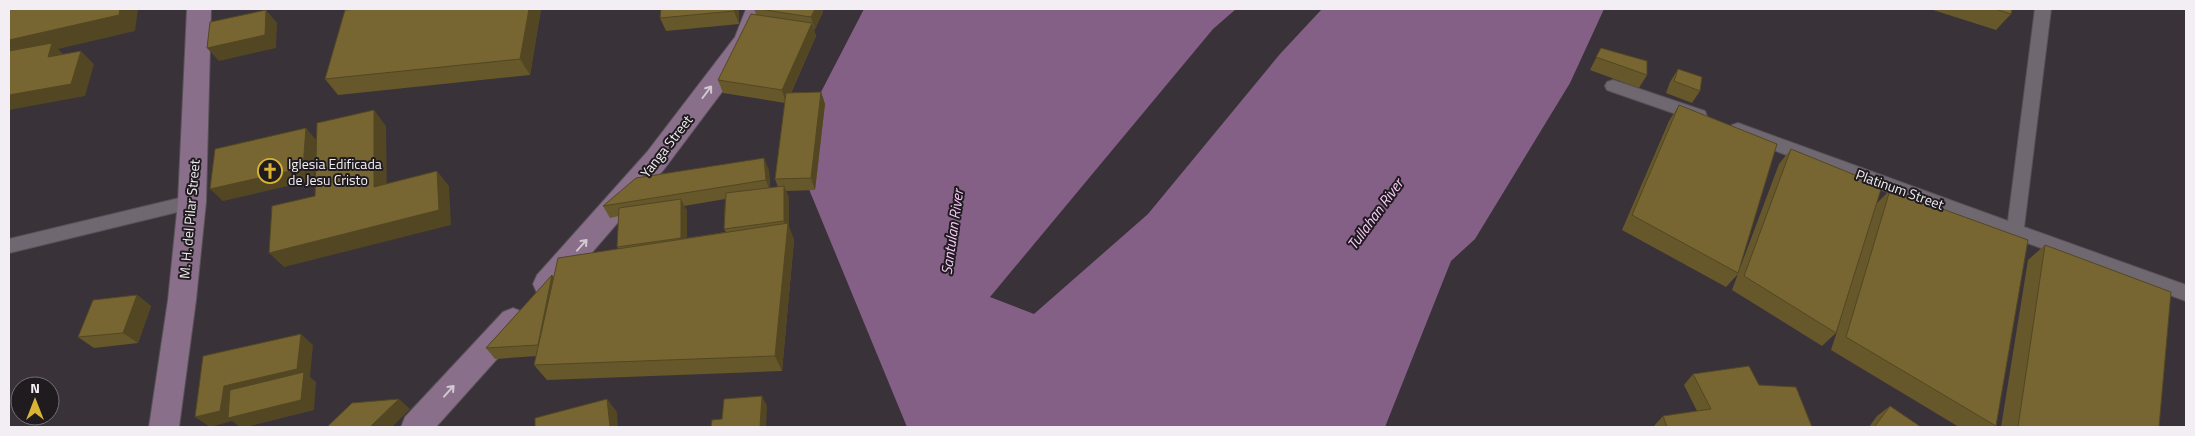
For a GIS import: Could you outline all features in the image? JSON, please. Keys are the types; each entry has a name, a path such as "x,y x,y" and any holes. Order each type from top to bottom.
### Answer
{"street":[{"name":"M. H. del Pilar Street","path":"164,427 182,300 192,202 199,9"},
{"name":"Yanga Street","path":"416,427 602,223 656,160 746,41 758,9"}],"lane":[{"path":"2015,232 2043,9"},
{"name":"Platinum Street","path":"1613,86 2186,293"},
{"path":"9,246 192,202"}],"water":[{"path":"864,9 1236,9 1213,29 990,297 1034,314 1148,214 1280,54 1322,9 1604,9 1570,83 1475,239 1451,261 1385,427 907,427 792,148"}],"building":[{"path":"9,9 120,9 119,15 9,40"},
{"path":"529,9 520,59 325,79 345,10"},
{"path":"661,9 734,9 734,11 660,18"},
{"path":"759,9 815,9 811,17"},
{"path":"1995,9 2012,9 2011,14"},
{"path":"266,10 265,35 207,48 210,22"},
{"path":"751,14 812,23 782,90 718,80"},
{"path":"52,43 48,57 81,51 71,84 9,95 9,51"},
{"path":"1601,48 1647,61 1647,75 1596,57"},
{"path":"1678,69 1702,77 1700,91 1674,81"},
{"path":"821,92 811,178 775,179 786,93"},
{"path":"1679,105 1777,144 1738,273 1632,215"},
{"path":"374,110 374,187 437,171 439,210 269,253 272,206 315,196 317,123"},
{"path":"306,128 303,168 210,189 215,149"},
{"path":"1791,149 1882,186 1836,333 1744,276"},
{"path":"764,158 766,180 603,206 636,178"},
{"path":"784,186 784,221 724,229 726,193"},
{"path":"1890,190 2028,240 1996,426 1846,337"},
{"path":"681,199 681,238 617,247 619,208"},
{"path":"788,223 775,356 534,365 558,258"},
{"path":"2045,245 2171,292 2159,427 2018,427"},
{"path":"552,275 538,345 486,348"},
{"path":"137,295 123,333 78,337 93,300"},
{"path":"301,334 297,369 224,386 220,411 195,417 203,356"},
{"path":"1749,366 1759,385 1796,387 1812,427 1667,427 1663,416 1711,409 1693,374"},
{"path":"304,372 301,400 228,418 230,390"},
{"path":"762,396 760,427 711,427 712,420 722,419 724,399"},
{"path":"399,399 370,427 327,427 352,403"},
{"path":"607,399 610,427 535,427 535,418"},
{"path":"1890,406 1921,427 1875,426"}],"place":[{"name":"Iglesia Edificada de Jesu Cristo","path":"270,171"}],"water label":[{"name":"Tullahan River","path":"1375,214"},
{"name":"Santulan River","path":"952,232"}]}
